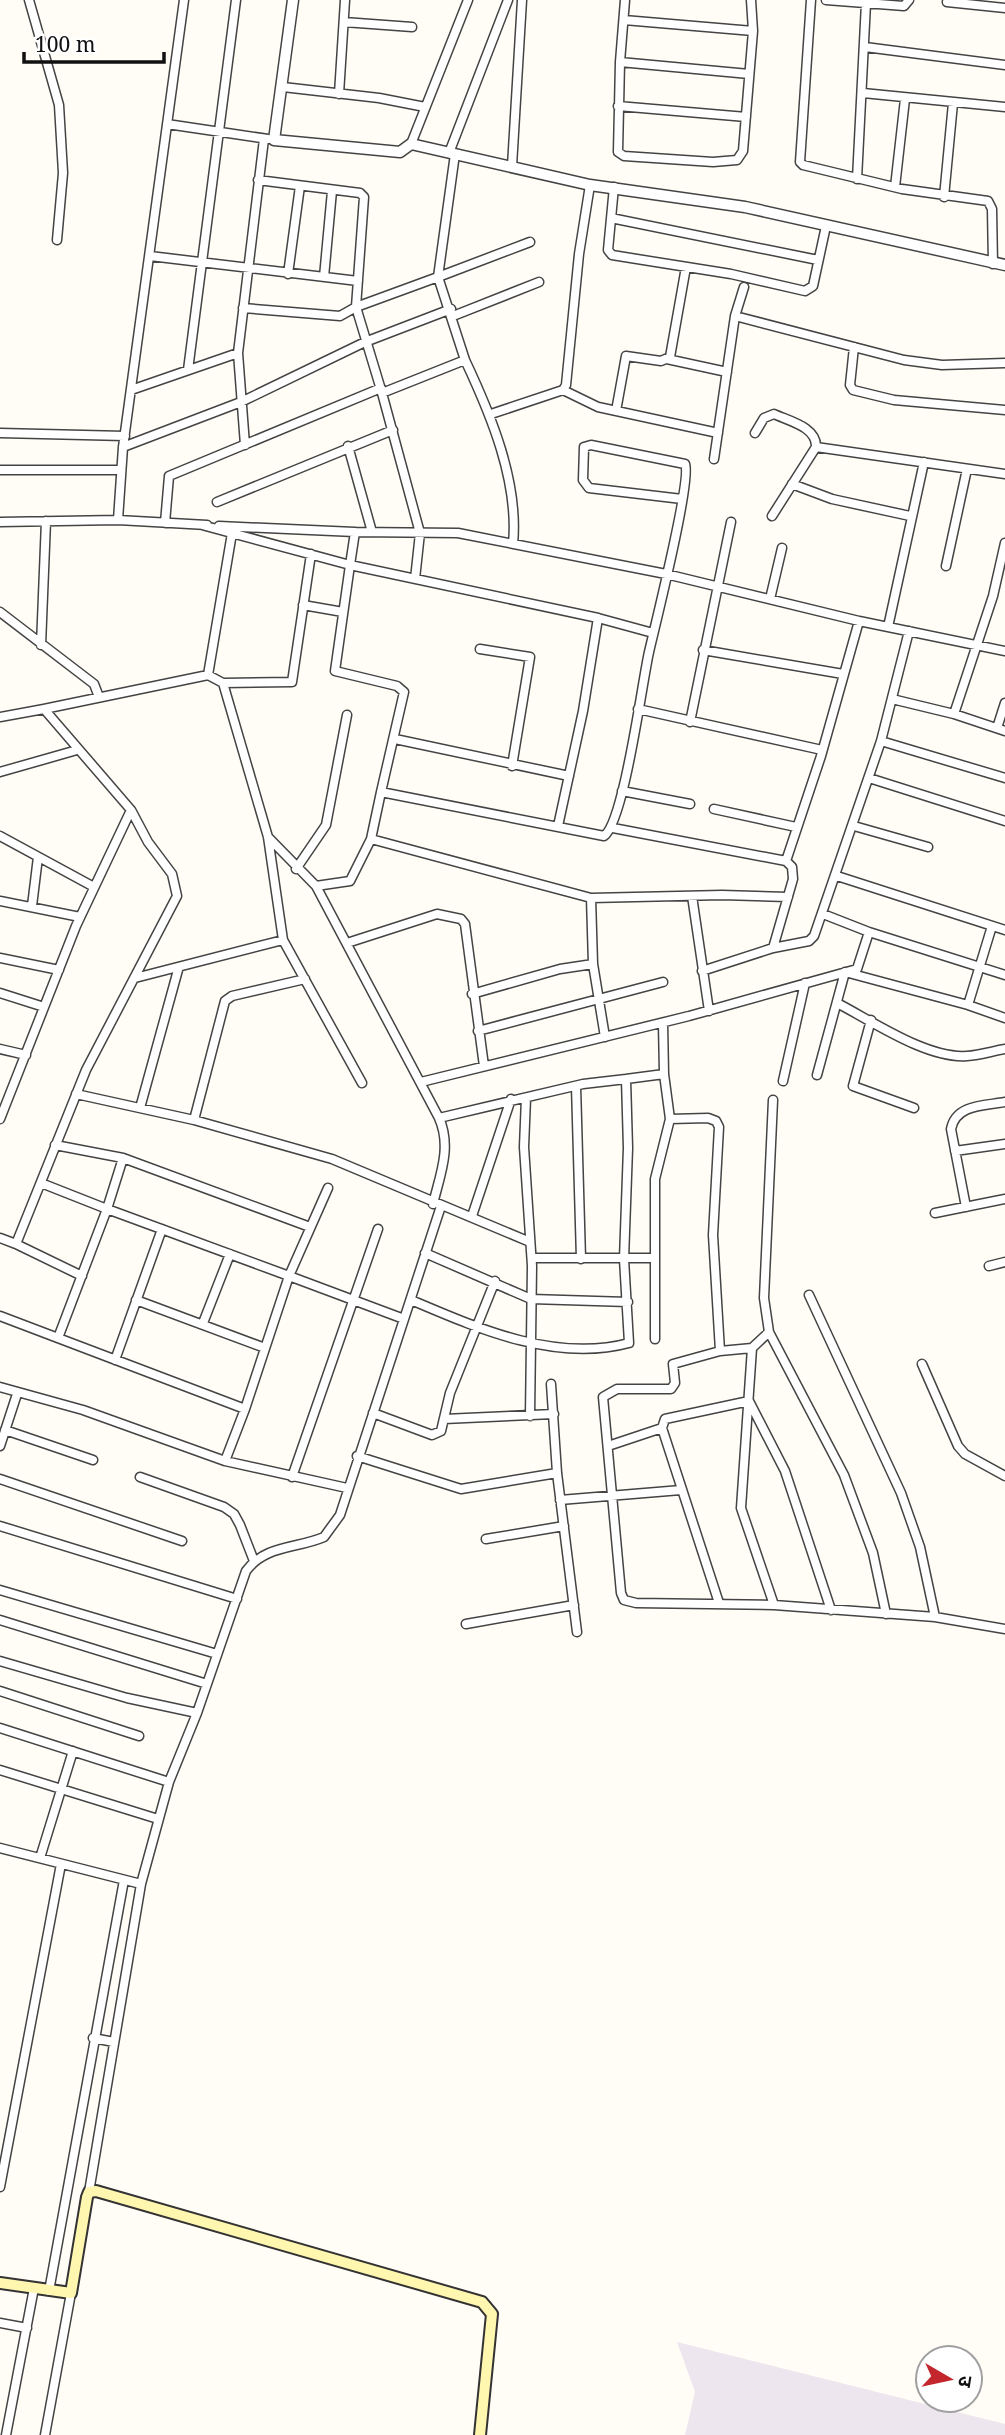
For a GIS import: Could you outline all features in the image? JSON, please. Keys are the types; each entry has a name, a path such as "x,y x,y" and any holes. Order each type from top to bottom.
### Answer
{"main road":[{"path":"0,2283 71,2292 89,2192 482,2302 492,2314 480,2435"}],"street":[{"path":"29,0 59,105 63,173 57,240"},
{"path":"118,520 123,447 184,0"},
{"path":"188,370 236,0"},
{"path":"245,445 239,353 243,307 250,269 258,180 283,88 293,0"},
{"path":"340,94 345,0"},
{"path":"167,124 269,139 400,152 411,144 468,0"},
{"path":"508,0 452,153 438,277 452,313 465,360 491,414 516,516 513,544"},
{"path":"512,166 522,0"},
{"path":"625,0 617,147 624,156 737,160 743,151 746,117 752,31 751,0"},
{"path":"811,0 798,157 803,165 944,197 988,201 991,205 993,264"},
{"path":"826,0 904,6 909,0"},
{"path":"947,2 1005,8"},
{"path":"857,178 866,3"},
{"path":"624,20 752,31"},
{"path":"344,22 412,27"},
{"path":"865,47 1005,65"},
{"path":"620,62 749,74"},
{"path":"283,88 425,107"},
{"path":"863,93 1005,107"},
{"path":"895,187 905,99"},
{"path":"944,197 953,103"},
{"path":"618,106 746,117"},
{"path":"411,144 590,185 745,207 1005,265"},
{"path":"258,180 360,193 364,197 356,307 382,391 420,533 415,579"},
{"path":"563,390 590,185"},
{"path":"288,274 300,186"},
{"path":"614,187 608,250 612,255 805,291 813,286 825,226"},
{"path":"324,277 332,191"},
{"path":"611,218 818,260"},
{"path":"243,307 340,316 356,307 530,242"},
{"path":"150,256 358,281"},
{"path":"667,359 672,353 686,267"},
{"path":"123,447 241,402 365,342 539,282"},
{"path":"714,459 735,316 744,287"},
{"path":"735,316 808,338 854,346 904,360 942,365 1005,363"},
{"path":"854,346 850,385 853,390 894,400 1005,410"},
{"path":"131,390 239,353"},
{"path":"616,411 626,356 667,359 727,372"},
{"path":"164,523 169,477 465,360"},
{"path":"491,414 563,390 584,402 616,411 718,433"},
{"path":"755,433 764,418 774,414 810,431 816,439 816,447 772,516"},
{"path":"217,502 348,446 393,430"},
{"path":"0,433 125,436"},
{"path":"381,792 604,836 613,828 682,499 687,470 685,464 591,445 584,447 583,480 589,488 682,499"},
{"path":"348,446 372,532"},
{"path":"816,447 1005,474"},
{"path":"888,627 910,516 924,463"},
{"path":"946,566 967,469"},
{"path":"0,470 121,470"},
{"path":"792,484 832,499 910,516"},
{"path":"0,522 118,520 355,532 458,533 666,574 859,621 1005,651"},
{"path":"41,645 46,521"},
{"path":"690,722 731,522"},
{"path":"202,525 350,565 598,618 653,633"},
{"path":"316,886 350,881 371,839 395,739 403,690 397,685 335,671 355,532"},
{"path":"208,675 232,533"},
{"path":"954,713 993,596 1005,543"},
{"path":"770,599 782,548"},
{"path":"0,717 208,675 223,683 292,682 311,554"},
{"path":"303,605 343,612"},
{"path":"0,612 94,684 99,697"},
{"path":"558,826 598,618"},
{"path":"786,861 822,750 859,621"},
{"path":"702,971 773,948 808,941 819,928 881,741 909,631"},
{"path":"480,649 530,657 512,766"},
{"path":"703,650 844,674"},
{"path":"223,683 268,837 283,940 362,1083"},
{"path":"892,699 954,713 1001,729 1005,703"},
{"path":"16,1244 76,1094 176,904 177,888 172,874 148,842 131,810 44,709"},
{"path":"638,709 822,750"},
{"path":"296,869 326,825 347,715"},
{"path":"395,739 569,776"},
{"path":"881,741 1005,778"},
{"path":"0,772 77,750"},
{"path":"869,778 1005,821"},
{"path":"621,791 690,804"},
{"path":"714,809 796,827"},
{"path":"0,1119 80,917 131,810"},
{"path":"854,826 928,847"},
{"path":"613,828 786,861 793,872 773,948"},
{"path":"0,836 94,887"},
{"path":"89,2192 141,1884 169,1783 197,1713 246,1572 254,1561 270,1551 324,1537 340,1515 425,1253 446,1153 439,1118 316,886 296,869 268,837"},
{"path":"371,839 591,898 788,897"},
{"path":"32,906 38,857"},
{"path":"837,876 1005,930"},
{"path":"692,896 709,1011"},
{"path":"591,898 593,964 606,1037"},
{"path":"0,901 80,917"},
{"path":"347,943 437,914 458,917 465,924 472,995 484,1066"},
{"path":"823,914 869,932 1005,975"},
{"path":"968,1005 992,926"},
{"path":"421,1082 663,1023 857,969 869,932"},
{"path":"135,978 178,970 283,940"},
{"path":"0,958 58,970"},
{"path":"472,995 560,969 593,964"},
{"path":"141,1108 178,970"},
{"path":"817,1075 845,972"},
{"path":"845,972 968,1005 1005,1018"},
{"path":"194,1120 225,1001 232,996 305,979"},
{"path":"478,1031 663,982"},
{"path":"783,1081 805,983"},
{"path":"0,993 44,1007"},
{"path":"837,1003 914,1043 942,1052 966,1056 1005,1049"},
{"path":"871,1020 853,1086 914,1108"},
{"path":"655,1339 655,1179 670,1119 664,1074 663,1023"},
{"path":"0,1049 26,1055"},
{"path":"439,1118 511,1099 576,1086 664,1074"},
{"path":"411,1300 531,1345 573,1348 626,1345 630,1340 624,1259 628,1148 626,1079"},
{"path":"576,1086 581,1259"},
{"path":"76,1094 194,1120 332,1159 530,1242"},
{"path":"526,1098 524,1147 531,1258 530,1416"},
{"path":"472,1216 511,1099"},
{"path":"773,1100 764,1298 769,1332 844,1475 873,1553 886,1614"},
{"path":"966,1207 951,1129 957,1113 1005,1102"},
{"path":"670,1119 708,1118 716,1121 719,1127 713,1235 720,1351"},
{"path":"955,1151 1005,1144"},
{"path":"55,1145 123,1158 310,1227"},
{"path":"58,1338 107,1209 123,1158"},
{"path":"41,1183 404,1319"},
{"path":"225,1461 289,1276 328,1188"},
{"path":"935,1213 1005,1199"},
{"path":"115,1360 162,1229"},
{"path":"292,1477 377,1229"},
{"path":"0,1238 82,1276"},
{"path":"425,1253 531,1299 628,1303"},
{"path":"203,1323 230,1254"},
{"path":"531,1258 655,1258"},
{"path":"989,1266 1005,1262"},
{"path":"373,1413 432,1435 441,1432 450,1393 495,1282"},
{"path":"809,1295 901,1493 920,1547 935,1617"},
{"path":"136,1300 265,1348"},
{"path":"0,1316 245,1409"},
{"path":"769,1332 752,1348 720,1351 673,1364 675,1383 671,1389 617,1389 604,1395 610,1495 624,1600 775,1605 935,1617 1005,1629"},
{"path":"752,1348 741,1508 775,1605"},
{"path":"922,1364 958,1446 965,1454 1005,1476"},
{"path":"551,1384 557,1473 577,1632"},
{"path":"0,1387 17,1394 83,1410 225,1461 347,1488"},
{"path":"0,1446 17,1394"},
{"path":"719,1603 662,1428 665,1419 749,1401"},
{"path":"749,1401 785,1471 831,1610"},
{"path":"444,1419 554,1414"},
{"path":"608,1446 662,1428"},
{"path":"5,1430 93,1460"},
{"path":"357,1456 461,1489 557,1473"},
{"path":"140,1477 224,1507 234,1514 254,1561"},
{"path":"0,1479 182,1541"},
{"path":"560,1500 681,1490"},
{"path":"0,1526 237,1599"},
{"path":"486,1539 564,1526"},
{"path":"0,1590 217,1654"},
{"path":"466,1624 574,1605"},
{"path":"0,1620 207,1684"},
{"path":"0,1661 127,1698 197,1713"},
{"path":"0,1691 139,1736"},
{"path":"0,1728 169,1783"},
{"path":"40,1858 73,1751"},
{"path":"0,1770 158,1819"},
{"path":"0,1848 141,1884"},
{"path":"0,2187 61,1864"},
{"path":"49,2291 93,2038 124,1880"},
{"path":"93,2038 114,2042"},
{"path":"6,2435 34,2288"},
{"path":"45,2435 71,2292"},
{"path":"0,2323 27,2328"}],"shaded area":[{"path":"677,2342 914,2401 914,2414 965,2414 1005,2424 1005,2435 685,2435 695,2392"}]}
